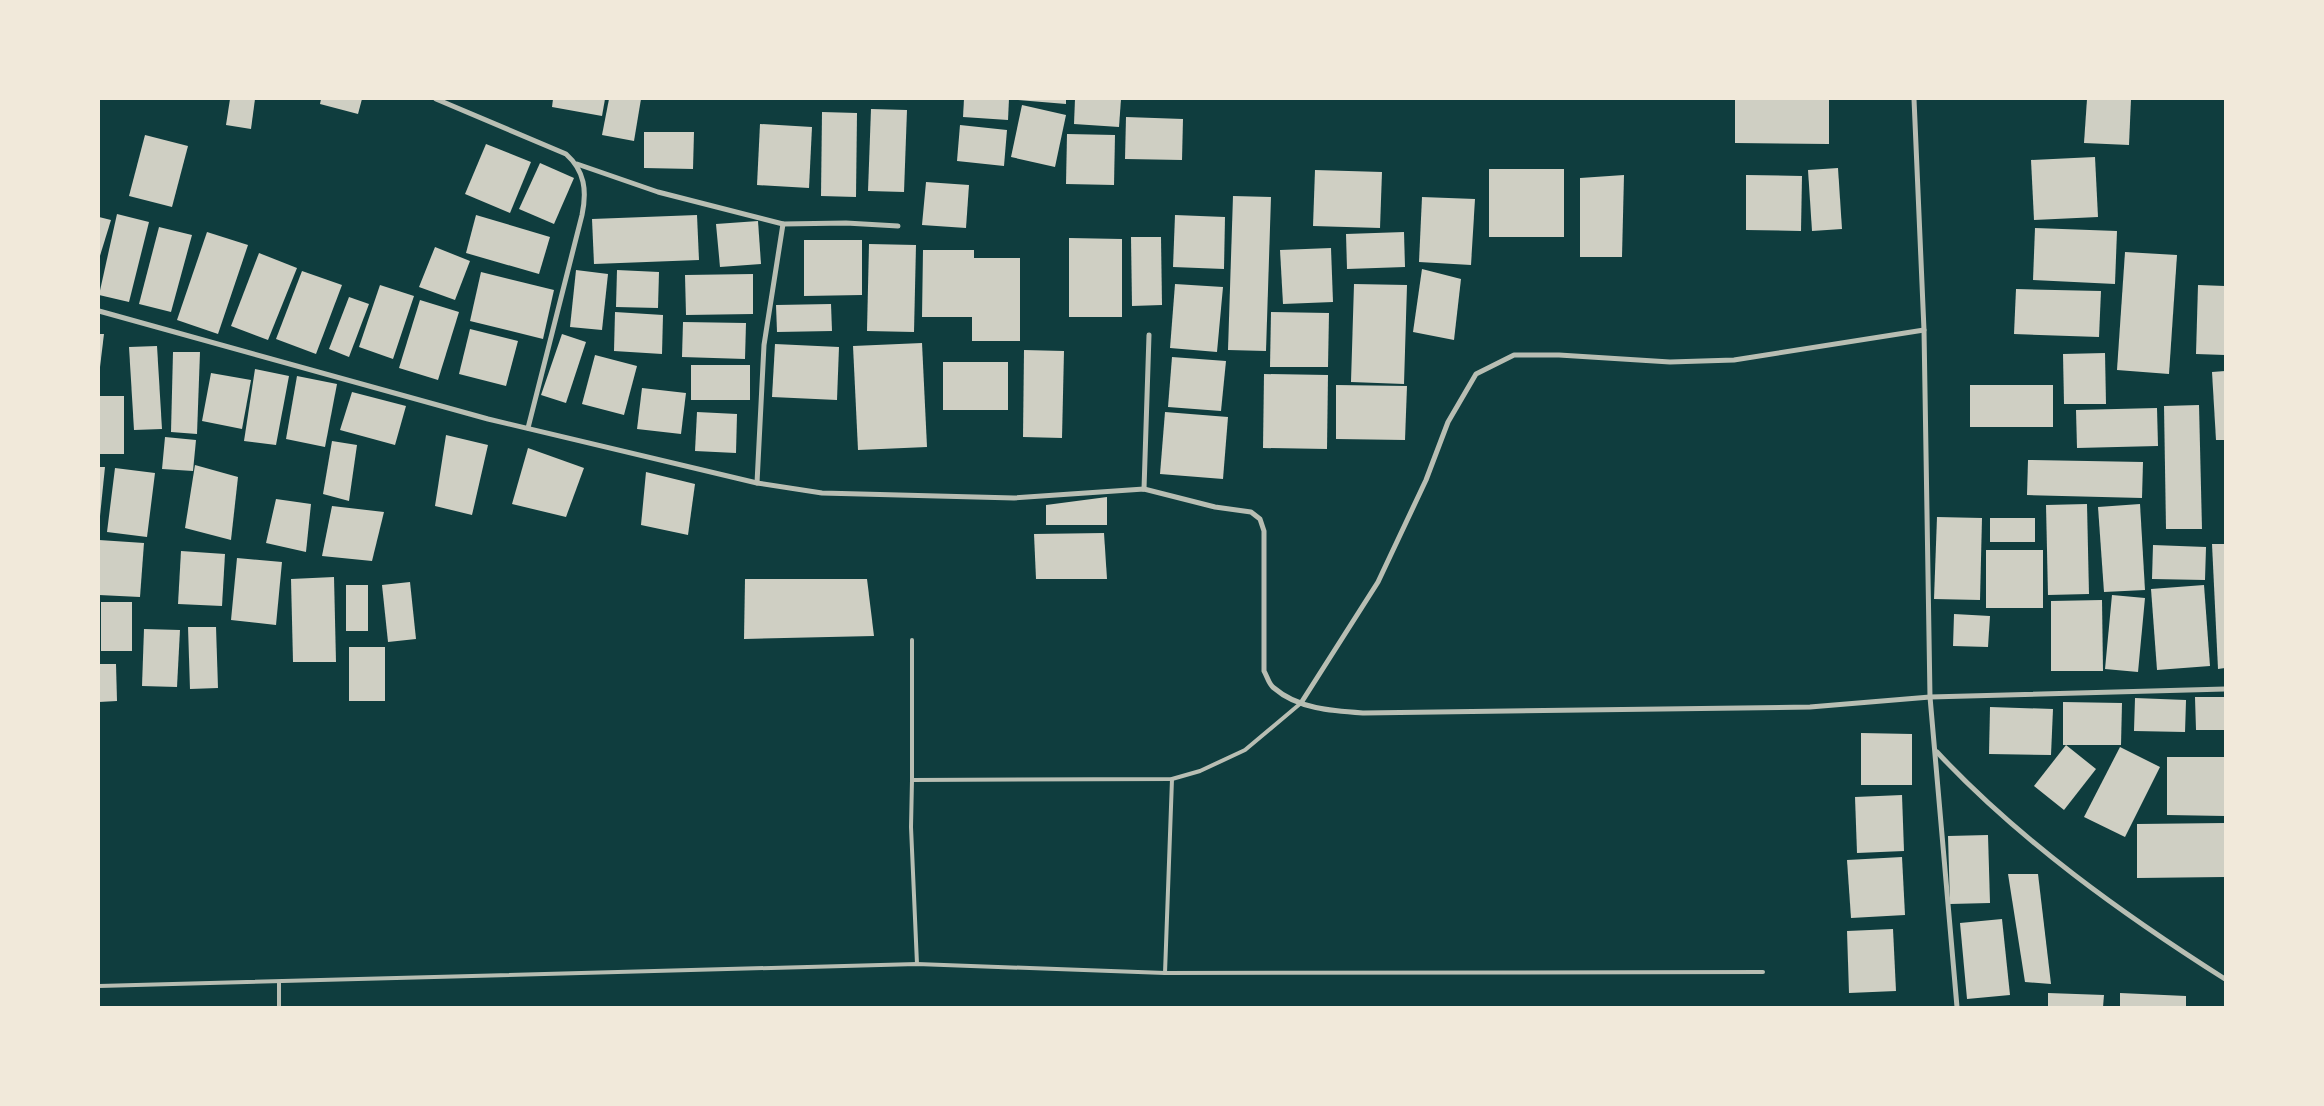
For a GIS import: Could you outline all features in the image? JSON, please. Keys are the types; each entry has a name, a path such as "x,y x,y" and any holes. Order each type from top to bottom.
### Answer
{"street":[{"path":"436,99 551,146 566,154 577,164 658,192 782,224 846,223 898,226"},
{"path":"1914,99 1924,330 1930,697 1937,752 1957,1007"},
{"path":"528,428 586,197 577,164"},
{"path":"757,483 764,345 782,224"},
{"path":"99,311 528,428 757,483 822,493 1014,498 1144,489 1215,507 1251,512 1260,519 1264,531 1264,671 1272,687 1301,703 1330,710 1364,713 1810,707 1930,697 2225,688"},
{"path":"1301,703 1378,582 1426,480 1448,422 1476,374 1514,355 1559,355 1670,362 1734,360 1924,330"},
{"path":"1144,489 1149,335"},
{"path":"1937,752 1956,773 2074,874 2150,931 2225,979"}],"lane":[{"path":"912,640 911,827 917,964"},
{"path":"912,780 1172,779 1200,771 1244,750 1301,703"},
{"path":"1165,973 1172,779"},
{"path":"99,986 917,964 1165,973 1763,972"},
{"path":"279,982 280,1007"}],"building":[{"path":"230,99 255,99 251,129 226,125"},
{"path":"321,99 362,99 358,114 320,104"},
{"path":"553,99 605,99 602,116 552,107"},
{"path":"609,99 641,99 634,141 602,135"},
{"path":"964,99 1009,99 1008,120 963,117"},
{"path":"1066,99 1066,104 1018,100"},
{"path":"1075,99 1121,99 1119,127 1074,124"},
{"path":"1735,99 1829,99 1829,144 1735,143"},
{"path":"2087,99 2131,99 2129,145 2084,143"},
{"path":"1022,105 1066,115 1055,167 1011,157"},
{"path":"871,109 907,110 904,192 868,191"},
{"path":"822,112 857,113 856,197 821,196"},
{"path":"1126,117 1183,119 1182,160 1125,159"},
{"path":"760,124 812,127 809,188 757,185"},
{"path":"960,125 1007,130 1004,166 957,161"},
{"path":"644,132 694,132 693,169 644,168"},
{"path":"1067,134 1115,135 1114,185 1066,184"},
{"path":"145,135 188,146 172,207 129,196"},
{"path":"486,144 531,162 510,213 465,194"},
{"path":"2095,157 2098,217 2034,220 2031,160"},
{"path":"540,163 574,178 554,224 519,209"},
{"path":"1838,168 1842,229 1812,231 1808,170"},
{"path":"1489,169 1564,169 1564,237 1489,237"},
{"path":"1315,170 1382,172 1380,228 1313,226"},
{"path":"1624,175 1622,257 1580,257 1580,178"},
{"path":"1746,175 1802,176 1801,231 1746,230"},
{"path":"926,182 969,185 966,228 922,225"},
{"path":"1233,196 1271,197 1266,351 1228,350"},
{"path":"1422,197 1475,199 1471,265 1419,262"},
{"path":"117,214 149,222 129,302 99,295"},
{"path":"476,215 550,237 539,274 466,253"},
{"path":"697,215 699,260 594,264 592,219"},
{"path":"1175,215 1225,217 1224,269 1173,267"},
{"path":"99,217 111,220 99,259"},
{"path":"758,221 761,264 720,267 716,224"},
{"path":"159,227 192,235 171,312 139,304"},
{"path":"2035,228 2117,231 2115,284 2033,280"},
{"path":"207,232 248,245 218,334 177,320"},
{"path":"1404,232 1405,267 1347,269 1346,234"},
{"path":"1131,237 1161,237 1162,305 1132,306"},
{"path":"1069,238 1122,239 1122,317 1069,317"},
{"path":"804,240 862,240 862,295 804,296"},
{"path":"869,244 916,245 914,332 867,331"},
{"path":"435,247 470,261 455,300 419,287"},
{"path":"1331,248 1333,302 1283,304 1280,250"},
{"path":"923,250 974,250 974,258 1020,258 1020,341 972,341 972,317 922,317"},
{"path":"2125,252 2177,255 2169,374 2117,370"},
{"path":"259,253 297,268 268,340 231,326"},
{"path":"1422,269 1461,279 1454,340 1413,332"},
{"path":"576,270 608,274 602,330 570,327"},
{"path":"617,270 659,272 658,308 616,307"},
{"path":"302,271 342,285 316,354 276,339"},
{"path":"481,272 554,290 543,339 470,321"},
{"path":"753,274 753,314 686,315 685,275"},
{"path":"1175,284 1223,287 1217,352 1170,348"},
{"path":"1354,284 1407,285 1404,384 1351,382"},
{"path":"380,285 414,296 393,359 359,347"},
{"path":"2198,285 2225,286 2225,355 2196,354"},
{"path":"2016,289 2101,291 2099,337 2014,334"},
{"path":"349,297 369,304 349,357 329,349"},
{"path":"420,300 459,312 438,380 399,368"},
{"path":"831,304 832,331 777,332 776,305"},
{"path":"615,312 663,315 662,354 614,351"},
{"path":"1271,312 1329,313 1328,367 1270,367"},
{"path":"683,322 746,323 745,359 682,357"},
{"path":"470,329 518,341 506,386 459,374"},
{"path":"99,334 104,334 100,367 99,367"},
{"path":"562,334 586,342 566,403 541,395"},
{"path":"922,343 927,447 858,450 853,346"},
{"path":"775,344 839,347 837,400 772,397"},
{"path":"157,346 162,429 134,430 129,347"},
{"path":"1024,350 1064,351 1062,438 1023,437"},
{"path":"173,352 200,352 197,434 171,432"},
{"path":"2105,353 2106,404 2064,404 2063,354"},
{"path":"595,355 637,366 624,415 582,404"},
{"path":"1172,357 1226,361 1221,411 1168,407"},
{"path":"943,362 1008,362 1008,410 943,410"},
{"path":"691,365 750,365 750,400 691,400"},
{"path":"255,369 289,376 276,445 244,441"},
{"path":"2225,371 2225,440 2216,440 2212,372"},
{"path":"211,373 251,380 242,429 202,421"},
{"path":"1264,374 1328,375 1327,449 1263,448"},
{"path":"297,376 337,384 325,447 286,439"},
{"path":"1336,385 1407,386 1405,440 1336,439"},
{"path":"1970,385 2053,385 2053,427 1970,427"},
{"path":"642,388 686,393 681,434 637,429"},
{"path":"352,392 406,406 395,445 340,430"},
{"path":"99,396 124,396 124,454 99,454"},
{"path":"2199,405 2202,529 2166,529 2164,406"},
{"path":"2157,408 2158,446 2077,448 2076,410"},
{"path":"697,412 737,414 736,453 695,451"},
{"path":"1165,412 1228,417 1223,479 1160,474"},
{"path":"446,435 488,445 472,515 435,506"},
{"path":"165,437 196,440 193,471 162,469"},
{"path":"332,441 357,445 349,501 323,494"},
{"path":"528,448 584,468 566,517 512,504"},
{"path":"2028,460 2143,462 2142,498 2027,495"},
{"path":"195,465 238,477 231,540 185,528"},
{"path":"99,467 105,467 100,516 99,516"},
{"path":"115,468 155,473 147,537 107,532"},
{"path":"646,472 695,484 688,535 641,525"},
{"path":"1107,497 1107,525 1046,525 1046,505"},
{"path":"276,499 311,504 306,552 266,543"},
{"path":"2087,504 2089,594 2048,595 2046,505"},
{"path":"2140,504 2145,590 2104,592 2098,507"},
{"path":"332,506 384,512 372,561 322,556"},
{"path":"1937,517 1982,518 1980,600 1934,599"},
{"path":"1990,518 2035,518 2035,542 1990,542"},
{"path":"1104,533 1107,579 1036,579 1034,534"},
{"path":"99,540 144,543 140,597 99,595"},
{"path":"2212,544 2225,544 2225,668 2218,669"},
{"path":"2153,545 2206,547 2205,580 2152,579"},
{"path":"1986,550 2043,550 2043,608 1986,608"},
{"path":"181,551 225,554 222,606 178,604"},
{"path":"237,558 282,562 276,625 231,620"},
{"path":"334,577 336,662 293,662 291,579"},
{"path":"745,579 867,579 874,636 744,639"},
{"path":"410,582 416,639 388,642 382,585"},
{"path":"346,585 368,585 368,631 346,631"},
{"path":"2204,585 2210,666 2157,670 2151,589"},
{"path":"2112,595 2145,598 2138,672 2105,669"},
{"path":"2102,600 2103,671 2051,671 2051,601"},
{"path":"101,602 132,602 132,651 101,651"},
{"path":"1954,614 1990,616 1988,647 1953,646"},
{"path":"188,627 216,627 218,688 190,689"},
{"path":"144,629 180,630 177,687 142,686"},
{"path":"349,647 385,647 385,701 349,701"},
{"path":"99,664 116,664 117,701 99,702"},
{"path":"2195,697 2225,697 2225,730 2196,730"},
{"path":"2135,698 2186,700 2185,732 2134,731"},
{"path":"2063,702 2122,703 2121,745 2063,745"},
{"path":"1990,707 2053,709 2051,755 1989,754"},
{"path":"1861,733 1912,734 1912,785 1861,785"},
{"path":"2066,745 2096,769 2064,810 2034,786"},
{"path":"2120,747 2160,767 2125,837 2084,817"},
{"path":"2167,757 2225,757 2225,816 2167,815"},
{"path":"1902,795 1904,851 1857,853 1855,797"},
{"path":"2225,823 2225,877 2137,878 2137,824"},
{"path":"1988,835 1990,903 1950,904 1948,836"},
{"path":"1902,857 1905,915 1851,918 1847,860"},
{"path":"2008,874 2038,874 2051,984 2025,982"},
{"path":"2002,919 2010,995 1967,999 1960,923"},
{"path":"1893,929 1896,991 1849,993 1847,931"},
{"path":"2048,993 2104,995 2103,1007 2048,1007"},
{"path":"2120,993 2186,996 2186,1007 2120,1007"}]}
